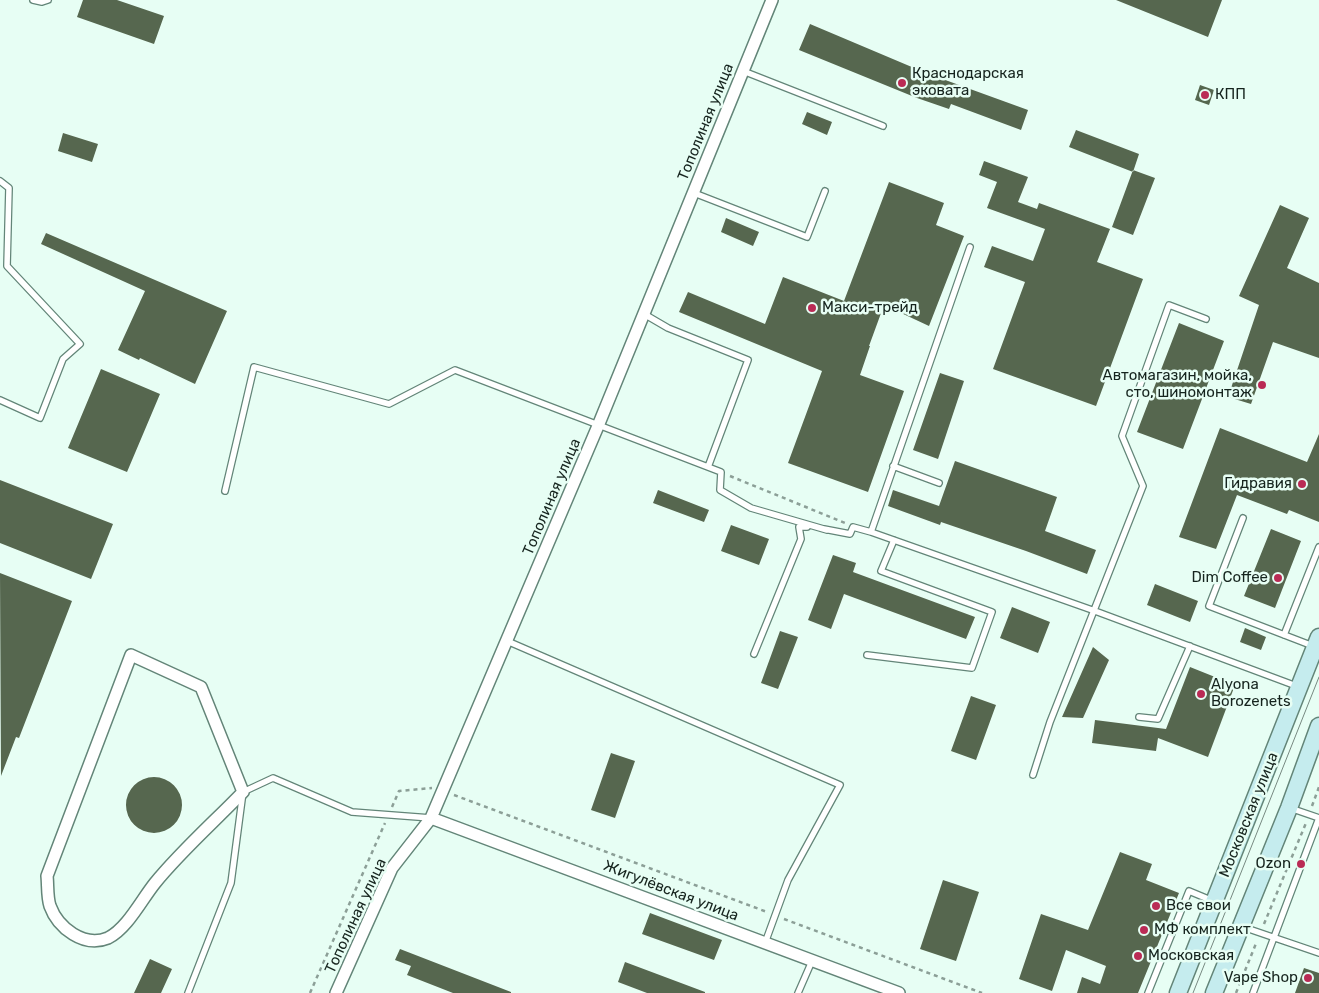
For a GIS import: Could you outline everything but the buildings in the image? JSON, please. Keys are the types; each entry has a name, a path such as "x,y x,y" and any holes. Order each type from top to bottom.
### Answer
{"street":[{"name":"Тополиная улица","path":"336,993 392,868 431,818 598,426 772,0"},
{"name":"Московская улица","path":"1178,993 1317,642"},
{"path":"131,655 201,688 243,792 156,882 126,922 107,938 86,940 72,934 58,922 50,905 47,876 131,655"},
{"path":"1214,993 1289,808 1319,726"},
{"name":"Жигулёвская улица","path":"431,818 899,993"}],"lane":[{"path":"33,0 42,2 48,0"},
{"path":"744,71 883,126"},
{"path":"0,181 9,188 7,266 80,344 62,359 40,418 0,400"},
{"path":"694,193 807,237 825,191"},
{"path":"871,532 970,247"},
{"path":"1033,775 1050,722 1143,486 1122,436 1169,305 1206,319"},
{"path":"644,314 668,328 748,360 708,467"},
{"path":"225,491 254,368 389,404 455,370 721,472 720,490 751,508 826,530"},
{"path":"893,466 939,482"},
{"path":"1243,518 1209,606 1284,635 1317,642"},
{"path":"754,654 800,539 798,526 850,534 853,527 1095,611 1299,687"},
{"path":"868,655 972,668 992,612 881,571 894,540"},
{"path":"1284,635 1319,547"},
{"path":"507,641 840,785 788,880 765,942"},
{"path":"1139,717 1158,720 1190,646"},
{"path":"188,993 231,883 243,792 273,778 352,812 431,818"},
{"path":"1253,993 1319,818 1289,808"},
{"path":"1148,993 1189,891 1215,902"},
{"path":"1241,926 1319,953"},
{"path":"798,993 812,960"}],"path":[{"path":"721,472 853,527"},
{"path":"1236,993 1319,787"}],"tram line":[{"path":"1193,993 1319,677"}],"place":[{"name":"Краснодарская эковата","path":"902,83"},
{"name":"КПП","path":"1205,95"},
{"name":"Макси-трейд","path":"812,308"},
{"name":"Автомагазин, мойка, сто, шиномонтаж","path":"1262,385"},
{"name":"Гидравия","path":"1302,484"},
{"name":"Dim Coffee","path":"1278,578"},
{"name":"Alyona Borozenets","path":"1201,694"},
{"name":"Ozon","path":"1301,864"},
{"name":"Все свои","path":"1156,906"},
{"name":"МФ комплект","path":"1144,930"},
{"name":"Московская","path":"1138,956"},
{"name":"Vape Shop","path":"1308,978"}]}
